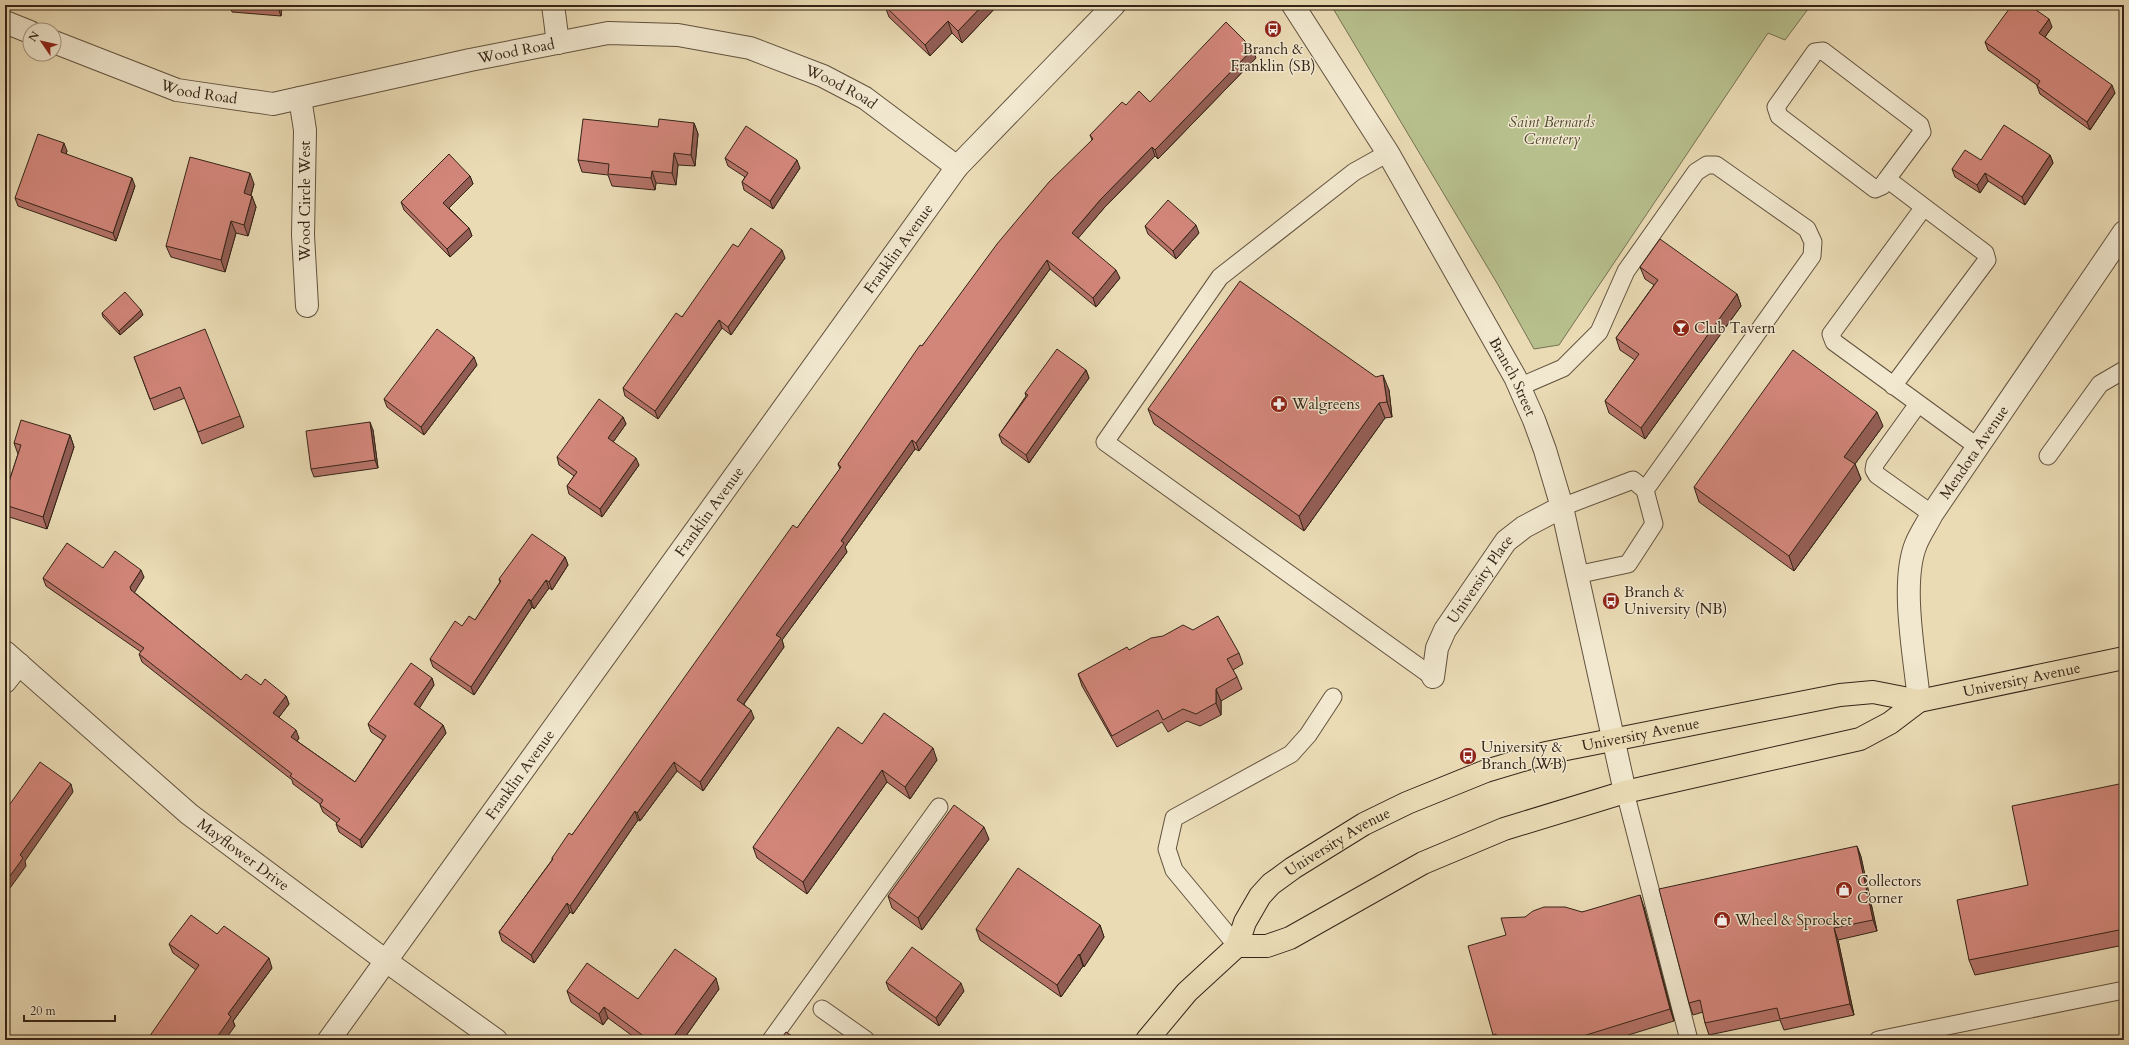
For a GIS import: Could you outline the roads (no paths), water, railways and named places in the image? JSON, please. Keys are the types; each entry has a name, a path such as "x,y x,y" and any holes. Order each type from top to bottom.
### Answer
{"main road":[{"name":"University Avenue","path":"1147,1040 1187,992 1237,946 1252,907 1271,884 1312,855 1364,824 1407,803 1486,771 1542,754 1851,693 1873,692 1919,701 2124,658"},
{"name":"University Avenue","path":"1237,946 1267,946 1298,934 1387,882 1437,856 1504,829 1625,792 1860,739 1890,723 1919,701"}],"street":[{"path":"553,5 558,43"},
{"name":"Franklin Avenue","path":"329,1040 957,167 1114,5"},
{"name":"Branch Street","path":"1293,5 1388,153 1519,387 1545,450 1562,507 1625,792"},
{"path":"5,22 22,29"},
{"name":"Wood Road","path":"62,45 177,90 273,104 608,33 678,35 750,48 823,76 865,98 957,167"},
{"name":"Wood Circle West","path":"300,98 305,130 302,235 308,306"},
{"name":"Mendota Avenue","path":"1919,701 1909,588 1911,563 1916,545 1932,514 2124,232"},
{"name":"University Place","path":"1433,677 1435,655 1445,630 1506,541 1524,527 1562,507"},
{"path":"5,682 12,658"},
{"name":"Mayflower Drive","path":"12,658 189,814 386,961 496,1040"}],"lane":[{"path":"1823,51 1920,125 1922,132 1887,179 1882,186 1875,189 1779,116 1776,107 1815,52 1823,51"},
{"path":"1388,153 1354,172 1220,277 1105,442 1433,677"},
{"path":"1519,387 1563,368 1600,332 1626,271 1696,172 1707,165 1716,165 1807,229 1813,242 1812,256 1645,490"},
{"path":"1887,179 1985,253 1987,260 1893,386"},
{"path":"1924,207 1831,334 1834,342 1978,447"},
{"path":"2048,456 2100,384 2124,370"},
{"path":"1918,404 1876,464 1874,470 1877,475 1932,514"},
{"path":"1562,507 1633,480 1645,490 1654,524 1628,564 1576,574"},
{"path":"1237,946 1174,870 1167,849 1174,818 1291,754 1308,735 1333,697"},
{"path":"1625,792 1689,1040"},
{"path":"772,1040 939,807"},
{"path":"1878,1040 2124,990"},
{"path":"822,1009 866,1040"}],"place":[{"name":"Branch & Franklin (SB)","path":"1273,29"},
{"name":"Club Tavern","path":"1681,328"},
{"name":"Walgreens","path":"1279,404"},
{"name":"Branch & University (NB)","path":"1611,601"},
{"name":"University & Branch (WB)","path":"1468,756"},
{"name":"Collectors Corner","path":"1844,890"},
{"name":"Wheel & Sprocket","path":"1722,920"}],"park label":[{"name":"Saint Bernards Cemetery","path":"1552,130"}]}
